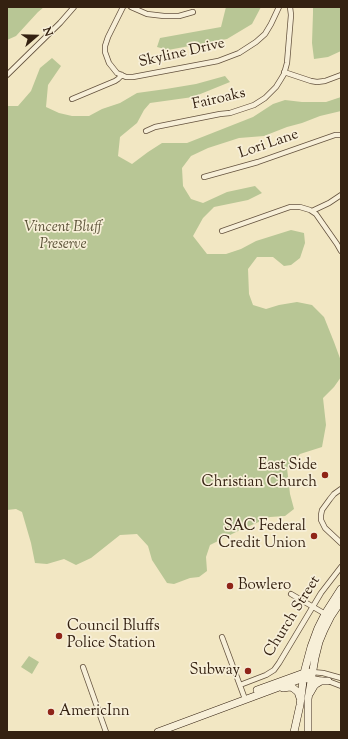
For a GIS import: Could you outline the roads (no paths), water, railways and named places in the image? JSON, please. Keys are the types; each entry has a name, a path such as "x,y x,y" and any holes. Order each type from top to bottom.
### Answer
{"main road":[{"path":"308,732 303,676 313,639 328,615 341,589"},
{"path":"294,732 328,615 341,601"},
{"path":"245,699 256,691 303,676 311,675"},
{"path":"158,732 275,689 303,676"},
{"path":"304,699 316,684 321,681 328,681"},
{"path":"275,689 287,687 293,688 304,699"}],"street":[{"path":"7,75 60,23 74,7"},
{"name":"Skyline Drive","path":"123,7 105,46 106,56 109,63 117,72 126,77 138,77 211,62 233,55 248,48 261,38 271,24 279,7"},
{"path":"131,7 148,14 164,16 179,16 193,12"},
{"path":"290,7 290,30 287,60 284,72 317,82 325,81 341,75"},
{"name":"Fairoaks","path":"146,131 155,127 230,113 254,105 272,92 284,72"},
{"path":"72,99 115,81 122,75"},
{"name":"Lori Lane","path":"204,177 258,162 335,135 341,135"},
{"path":"312,211 330,203 341,195"},
{"path":"222,231 290,207 300,207 316,214 341,252"},
{"path":"341,489 330,499 322,510 321,515 325,528 341,543"},
{"name":"Church Street","path":"240,685 266,675 274,670 280,663 312,606 341,567"},
{"path":"291,594 328,615"},
{"path":"222,637 245,699"},
{"path":"84,667 106,732"},
{"path":"311,675 323,673 341,678"},
{"path":"311,675 341,686"}],"place":[{"name":"East Side Christian Church","path":"325,475"},
{"name":"SAC Federal Credit Union","path":"314,536"},
{"name":"Bowlero","path":"230,586"},
{"name":"Council Bluffs Police Station","path":"59,636"},
{"name":"Subway","path":"248,671"},
{"name":"AmericInn","path":"51,712"}],"park label":[{"name":"Vincent Bluff Preserve","path":"63,236"}]}
